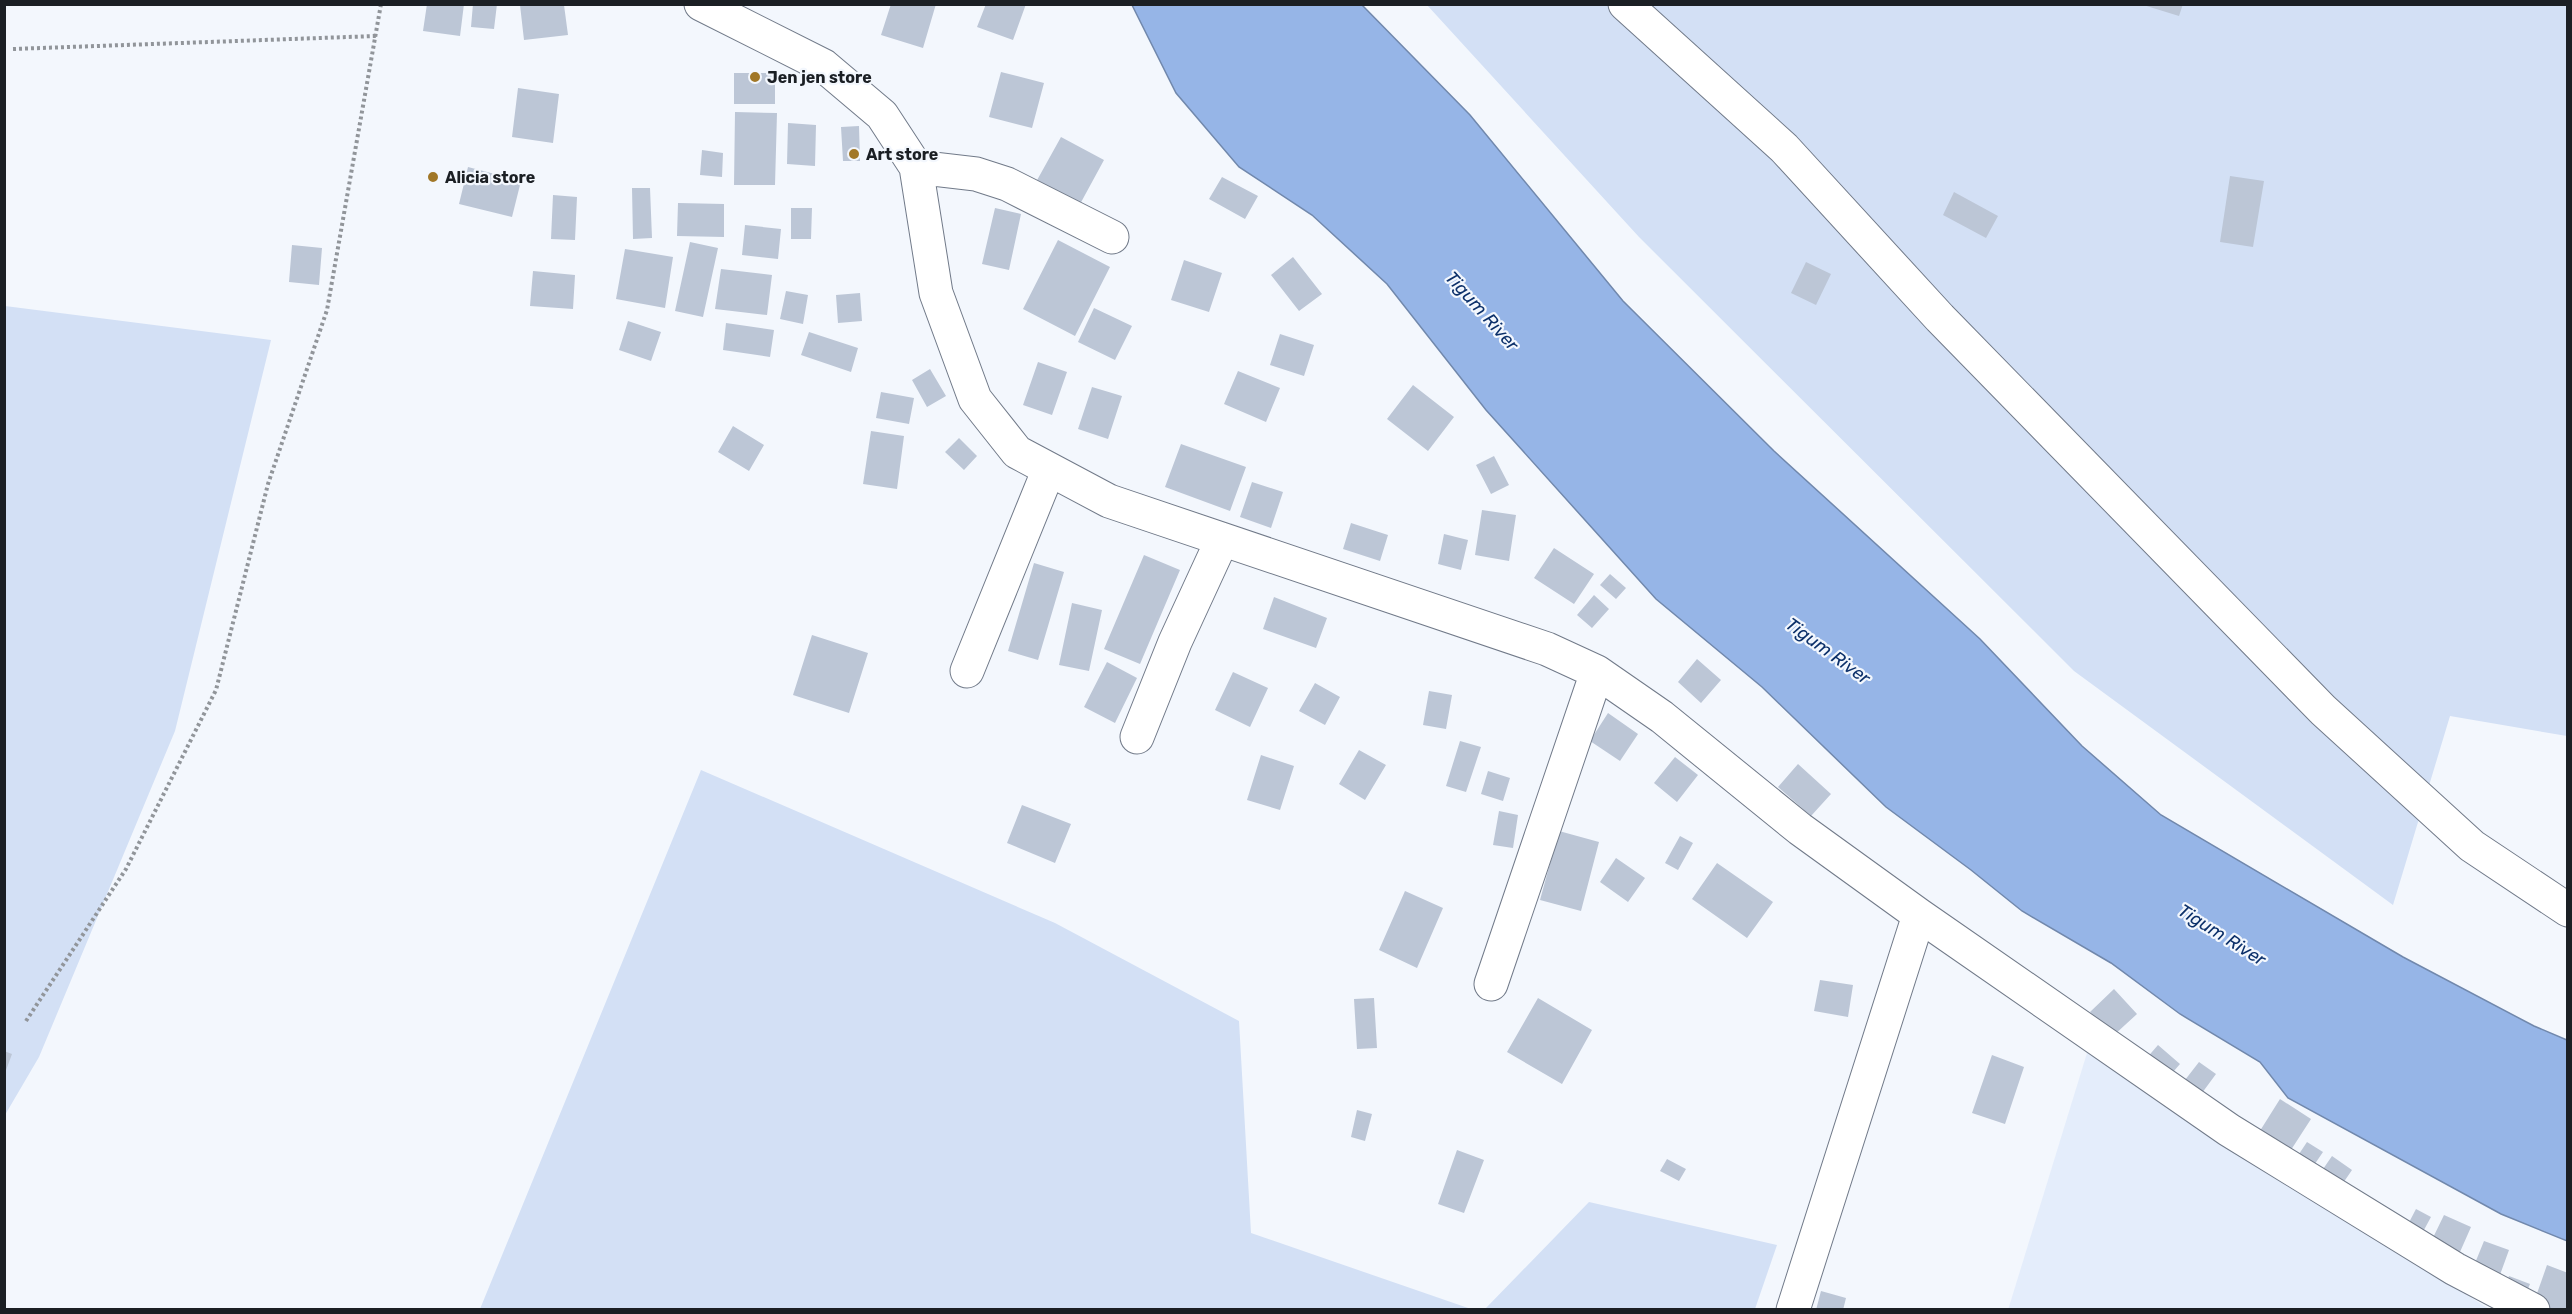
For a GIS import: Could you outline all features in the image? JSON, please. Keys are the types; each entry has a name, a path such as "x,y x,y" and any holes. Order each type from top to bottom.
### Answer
{"street":[{"path":"701,4 824,66 882,115 916,167 936,293 975,399 1017,452 1109,501 1547,649 1597,672 1662,717 1800,829 1919,915 2229,1130 2455,1269 2533,1310"},
{"path":"1625,4 1784,148 1940,318 2323,710 2472,846 2568,910"},
{"path":"916,167 976,174 1007,184 1112,237"},
{"path":"967,670 1049,469"},
{"path":"1137,737 1175,642 1222,540"},
{"path":"1491,984 1597,672"},
{"path":"1794,1310 1919,915"}],"path":[{"path":"26,1021 126,869 216,690 268,484 327,310 381,4"},
{"path":"14,49 376,36"}],"shaded area":[{"path":"1427,5 2567,5 2567,736 2450,716 2393,905 2074,671 1639,237"},
{"path":"5,306 271,340 175,731 39,1057 5,1115"},
{"path":"701,770 1055,923 1239,1021 1251,1233 1471,1309 480,1309"},
{"path":"2087,1053 2489,1309 2008,1310"},
{"path":"1589,1202 1777,1245 1755,1309 1485,1309"}],"water":[{"name":"Tigum River","path":"1132,5 1362,5 1470,115 1623,301 1774,451 1980,639 2082,746 2161,815 2403,957 2534,1026 2567,1040 2567,1241 2501,1214 2288,1098 2260,1062 2180,1014 2111,963 2022,911 1886,807 1762,687 1656,599 1486,410 1387,284 1312,215 1239,167 1176,93"}],"building":[{"path":"427,4 464,4 460,36 423,31"},
{"path":"473,4 497,4 494,29 471,27"},
{"path":"891,4 936,4 923,48 881,35"},
{"path":"986,4 1026,4 1013,40 977,27"},
{"path":"2140,4 2183,4 2179,16"},
{"path":"520,5 564,5 568,35 524,40"},
{"path":"1001,72 1044,83 1032,128 989,117"},
{"path":"734,73 775,73 775,104 734,104"},
{"path":"518,88 559,94 553,143 512,137"},
{"path":"735,112 777,113 775,185 734,185"},
{"path":"788,123 816,125 815,166 787,164"},
{"path":"859,126 860,161 843,161 841,127"},
{"path":"1061,137 1104,160 1079,206 1036,182"},
{"path":"702,150 723,153 722,177 700,175"},
{"path":"468,167 521,181 512,217 459,204"},
{"path":"2230,176 2264,181 2253,247 2220,242"},
{"path":"1222,177 1258,196 1245,219 1209,199"},
{"path":"632,188 650,188 652,238 633,239"},
{"path":"1954,192 1998,216 1986,238 1943,215"},
{"path":"553,195 577,197 575,240 551,239"},
{"path":"678,203 724,204 724,237 677,236"},
{"path":"791,208 812,208 811,239 791,239"},
{"path":"995,208 1021,214 1009,270 982,264"},
{"path":"745,225 781,229 778,259 742,255"},
{"path":"1058,240 1110,267 1075,336 1023,309"},
{"path":"690,242 718,248 703,317 675,311"},
{"path":"292,245 322,248 319,285 289,282"},
{"path":"625,249 673,257 665,308 616,299"},
{"path":"1293,257 1322,294 1299,311 1271,275"},
{"path":"1184,260 1222,273 1209,312 1171,300"},
{"path":"1806,262 1831,274 1816,305 1791,293"},
{"path":"721,269 772,275 767,315 715,309"},
{"path":"533,271 575,275 573,309 530,306"},
{"path":"786,291 808,295 803,324 780,319"},
{"path":"860,293 862,321 838,323 836,295"},
{"path":"1094,308 1132,326 1115,360 1078,342"},
{"path":"628,321 661,332 651,361 619,350"},
{"path":"726,323 774,330 770,357 723,350"},
{"path":"809,332 858,348 851,372 801,355"},
{"path":"1280,334 1314,345 1304,376 1270,365"},
{"path":"1038,362 1067,372 1052,415 1023,405"},
{"path":"930,369 946,396 927,407 912,380"},
{"path":"1238,371 1280,388 1266,422 1224,404"},
{"path":"1413,385 1454,417 1428,451 1387,419"},
{"path":"1092,387 1122,396 1108,439 1078,429"},
{"path":"881,392 914,398 909,424 876,418"},
{"path":"733,426 764,445 749,471 718,452"},
{"path":"871,431 904,436 897,489 863,484"},
{"path":"959,438 977,456 964,470 945,452"},
{"path":"1181,444 1246,467 1230,511 1165,487"},
{"path":"1494,456 1509,485 1491,494 1476,465"},
{"path":"1252,482 1283,492 1271,528 1240,517"},
{"path":"1482,510 1516,515 1509,561 1475,555"},
{"path":"1351,523 1388,535 1380,561 1343,549"},
{"path":"1444,534 1468,540 1461,570 1438,564"},
{"path":"1554,548 1594,574 1574,604 1534,578"},
{"path":"1144,555 1180,570 1140,664 1104,649"},
{"path":"1034,563 1064,572 1038,660 1008,651"},
{"path":"1610,574 1626,588 1616,599 1600,585"},
{"path":"1594,595 1609,609 1592,628 1577,615"},
{"path":"1274,597 1327,618 1316,648 1263,629"},
{"path":"1072,603 1102,610 1089,671 1059,665"},
{"path":"812,635 868,653 849,713 793,695"},
{"path":"1697,659 1721,680 1701,703 1678,682"},
{"path":"1107,662 1137,678 1115,723 1084,707"},
{"path":"1233,672 1268,688 1250,727 1215,710"},
{"path":"1315,683 1340,697 1325,725 1299,711"},
{"path":"1429,691 1452,695 1446,729 1423,725"},
{"path":"1608,713 1638,734 1620,761 1590,741"},
{"path":"1460,741 1481,747 1466,792 1446,786"},
{"path":"1359,750 1386,765 1365,800 1339,784"},
{"path":"1261,755 1294,766 1280,810 1247,800"},
{"path":"1675,757 1698,775 1677,802 1654,783"},
{"path":"1798,764 1831,794 1811,816 1778,787"},
{"path":"1488,771 1510,778 1503,801 1481,794"},
{"path":"1022,805 1071,824 1055,863 1007,843"},
{"path":"1499,811 1518,815 1513,848 1493,845"},
{"path":"1559,831 1599,842 1581,911 1540,900"},
{"path":"1680,836 1693,843 1678,870 1665,863"},
{"path":"1616,858 1645,878 1628,902 1600,882"},
{"path":"1717,863 1773,902 1747,938 1692,899"},
{"path":"1405,891 1443,908 1417,968 1379,950"},
{"path":"1820,980 1853,985 1848,1017 1814,1011"},
{"path":"2114,989 2137,1014 2113,1036 2090,1012"},
{"path":"1374,998 1377,1048 1357,1049 1354,999"},
{"path":"1538,998 1592,1030 1562,1084 1507,1052"},
{"path":"2158,1045 2180,1064 2167,1079 2145,1060"},
{"path":"4,1051 12,1054 5,1073 4,1073"},
{"path":"1992,1055 2024,1067 2005,1124 1972,1113"},
{"path":"2199,1062 2216,1074 2202,1093 2185,1080"},
{"path":"2280,1099 2311,1119 2289,1153 2258,1134"},
{"path":"1357,1110 1372,1114 1365,1141 1351,1137"},
{"path":"2307,1142 2323,1152 2310,1171 2295,1160"},
{"path":"1457,1150 1484,1160 1464,1213 1438,1204"},
{"path":"2332,1156 2352,1170 2339,1189 2319,1175"},
{"path":"1667,1159 1686,1169 1679,1181 1660,1171"},
{"path":"2416,1209 2431,1217 2419,1239 2404,1232"},
{"path":"2444,1215 2471,1227 2456,1261 2428,1248"},
{"path":"2484,1241 2509,1250 2497,1283 2471,1273"},
{"path":"2547,1265 2568,1273 2568,1310 2556,1310 2534,1302"},
{"path":"2509,1276 2530,1284 2524,1298 2504,1289"},
{"path":"1821,1291 1846,1298 1843,1310 1816,1310"}],"place":[{"name":"Jen jen store","path":"755,77"},
{"name":"Art store","path":"854,154"},
{"name":"Alicia store","path":"433,177"}]}
